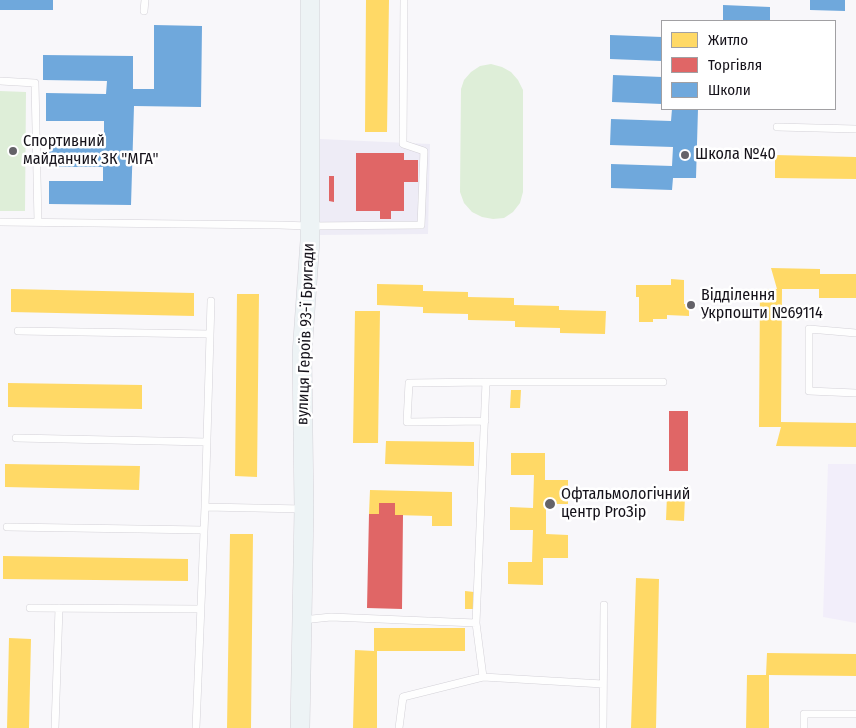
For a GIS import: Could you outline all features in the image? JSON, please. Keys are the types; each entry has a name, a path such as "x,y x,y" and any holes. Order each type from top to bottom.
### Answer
{"street":[{"name":"вулиця Героїв 93-ї Бригади","path":"300,728 304,510 302,365 310,241 308,226 311,144 310,0"}],"lane":[{"path":"144,11 145,0"},
{"path":"0,222 279,224 308,226 421,225 424,151 403,144 404,0"},
{"path":"0,81 35,83 38,222"},
{"path":"778,127 856,129"},
{"path":"196,728 211,302"},
{"path":"856,333 809,329 809,392 856,393"},
{"path":"18,331 210,334"},
{"path":"485,421 407,422 409,382 663,382"},
{"path":"483,677 476,623 486,382"},
{"path":"16,438 207,442"},
{"path":"205,507 304,510"},
{"path":"7,527 204,530"},
{"path":"603,728 604,604"},
{"path":"30,608 201,609"},
{"path":"55,728 59,608"},
{"path":"302,620 331,617 476,623"},
{"path":"398,728 403,697 483,677 603,684"},
{"path":"804,728 804,714 856,714"}],"shaded area":[{"path":"320,139 430,144 428,234 320,235"},
{"path":"828,464 856,464 856,623 823,617"}],"green space":[{"path":"491,64 511,72 523,90 523,192 520,203 513,212 504,218 493,219 482,217 472,212 464,203 460,192 461,89 464,80 471,72 480,66"},
{"name":"Спортивний майданчик ЗК \"МГА\"","path":"0,91 26,92 25,211 0,211"}],"building: Житло":[{"path":"366,0 389,0 387,132 365,132"},
{"path":"775,155 856,157 856,179 775,178"},
{"path":"771,268 820,269 820,274 856,274 856,298 819,298 819,289 782,289 781,422 856,423 856,447 776,446 781,427 759,427 760,289 777,289"},
{"path":"671,279 684,280 684,304 689,304 689,316 667,315 667,319 639,322 639,297 636,297 636,285 671,285"},
{"path":"377,284 423,285 423,291 468,292 468,297 514,298 514,305 559,306 559,310 606,311 605,334 560,333 560,328 515,327 515,321 468,320 468,314 423,313 423,307 377,305"},
{"path":"11,289 194,293 194,316 11,312"},
{"path":"237,294 259,294 257,477 235,476"},
{"path":"355,311 380,311 378,443 353,443"},
{"path":"8,383 142,385 142,409 8,407"},
{"path":"511,390 521,390 520,408 510,408"},
{"path":"386,441 474,442 474,466 385,464"},
{"path":"511,453 545,453 545,480 568,480 568,504 546,504 546,534 568,535 568,558 543,558 543,585 508,584 508,562 532,562 533,530 510,530 510,507 533,508 534,475 511,475"},
{"path":"5,464 140,466 139,490 5,487"},
{"path":"370,490 452,492 452,526 432,526 432,516 395,515 395,503 379,503 379,514 369,514"},
{"path":"667,495 685,496 684,521 666,520"},
{"path":"230,534 253,534 251,728 227,728"},
{"path":"3,556 188,559 188,581 3,579"},
{"path":"636,578 659,579 656,728 631,728"},
{"path":"465,591 474,592 473,609 465,609"},
{"path":"374,628 465,628 465,651 377,651 377,728 353,728 355,650 374,651"},
{"path":"9,638 31,639 29,728 7,728"},
{"path":"767,653 856,654 856,676 769,675 769,728 746,728 747,675 766,675"}],"building: Торгівля":[{"path":"356,153 404,153 404,160 418,160 418,182 404,182 404,211 391,211 391,219 380,219 380,211 356,211"},
{"path":"329,176 334,176 334,202 329,201"},
{"path":"669,411 688,411 688,471 669,471"},
{"path":"379,503 395,503 395,515 403,515 402,609 367,608 369,514 379,514"}],"building: Школи":[{"path":"0,0 53,0 53,10 0,10"},
{"path":"810,0 845,0 845,11 810,10"},
{"path":"723,5 770,7 770,20 723,20"},
{"path":"154,25 202,26 201,107 134,106 131,205 49,204 49,181 103,181 103,167 48,167 48,137 104,137 104,121 46,121 46,93 106,94 107,81 43,80 43,55 133,56 133,89 154,89"},
{"path":"610,35 661,37 661,61 610,59"},
{"path":"613,75 661,77 661,104 612,102"},
{"name":"Школа №40","path":"672,110 698,110 696,178 673,178 672,190 611,188 611,164 672,166 673,147 610,145 611,119 671,121"}],"place":[{"name":"Спортивний майданчик ЗК \"МГА\"","path":"13,151"},
{"name":"Школа №40","path":"685,155"},
{"name":"Відділення Укрпошти №69114","path":"691,305"},
{"name":"Офтальмологічний центр ProЗір","path":"550,504"}]}
